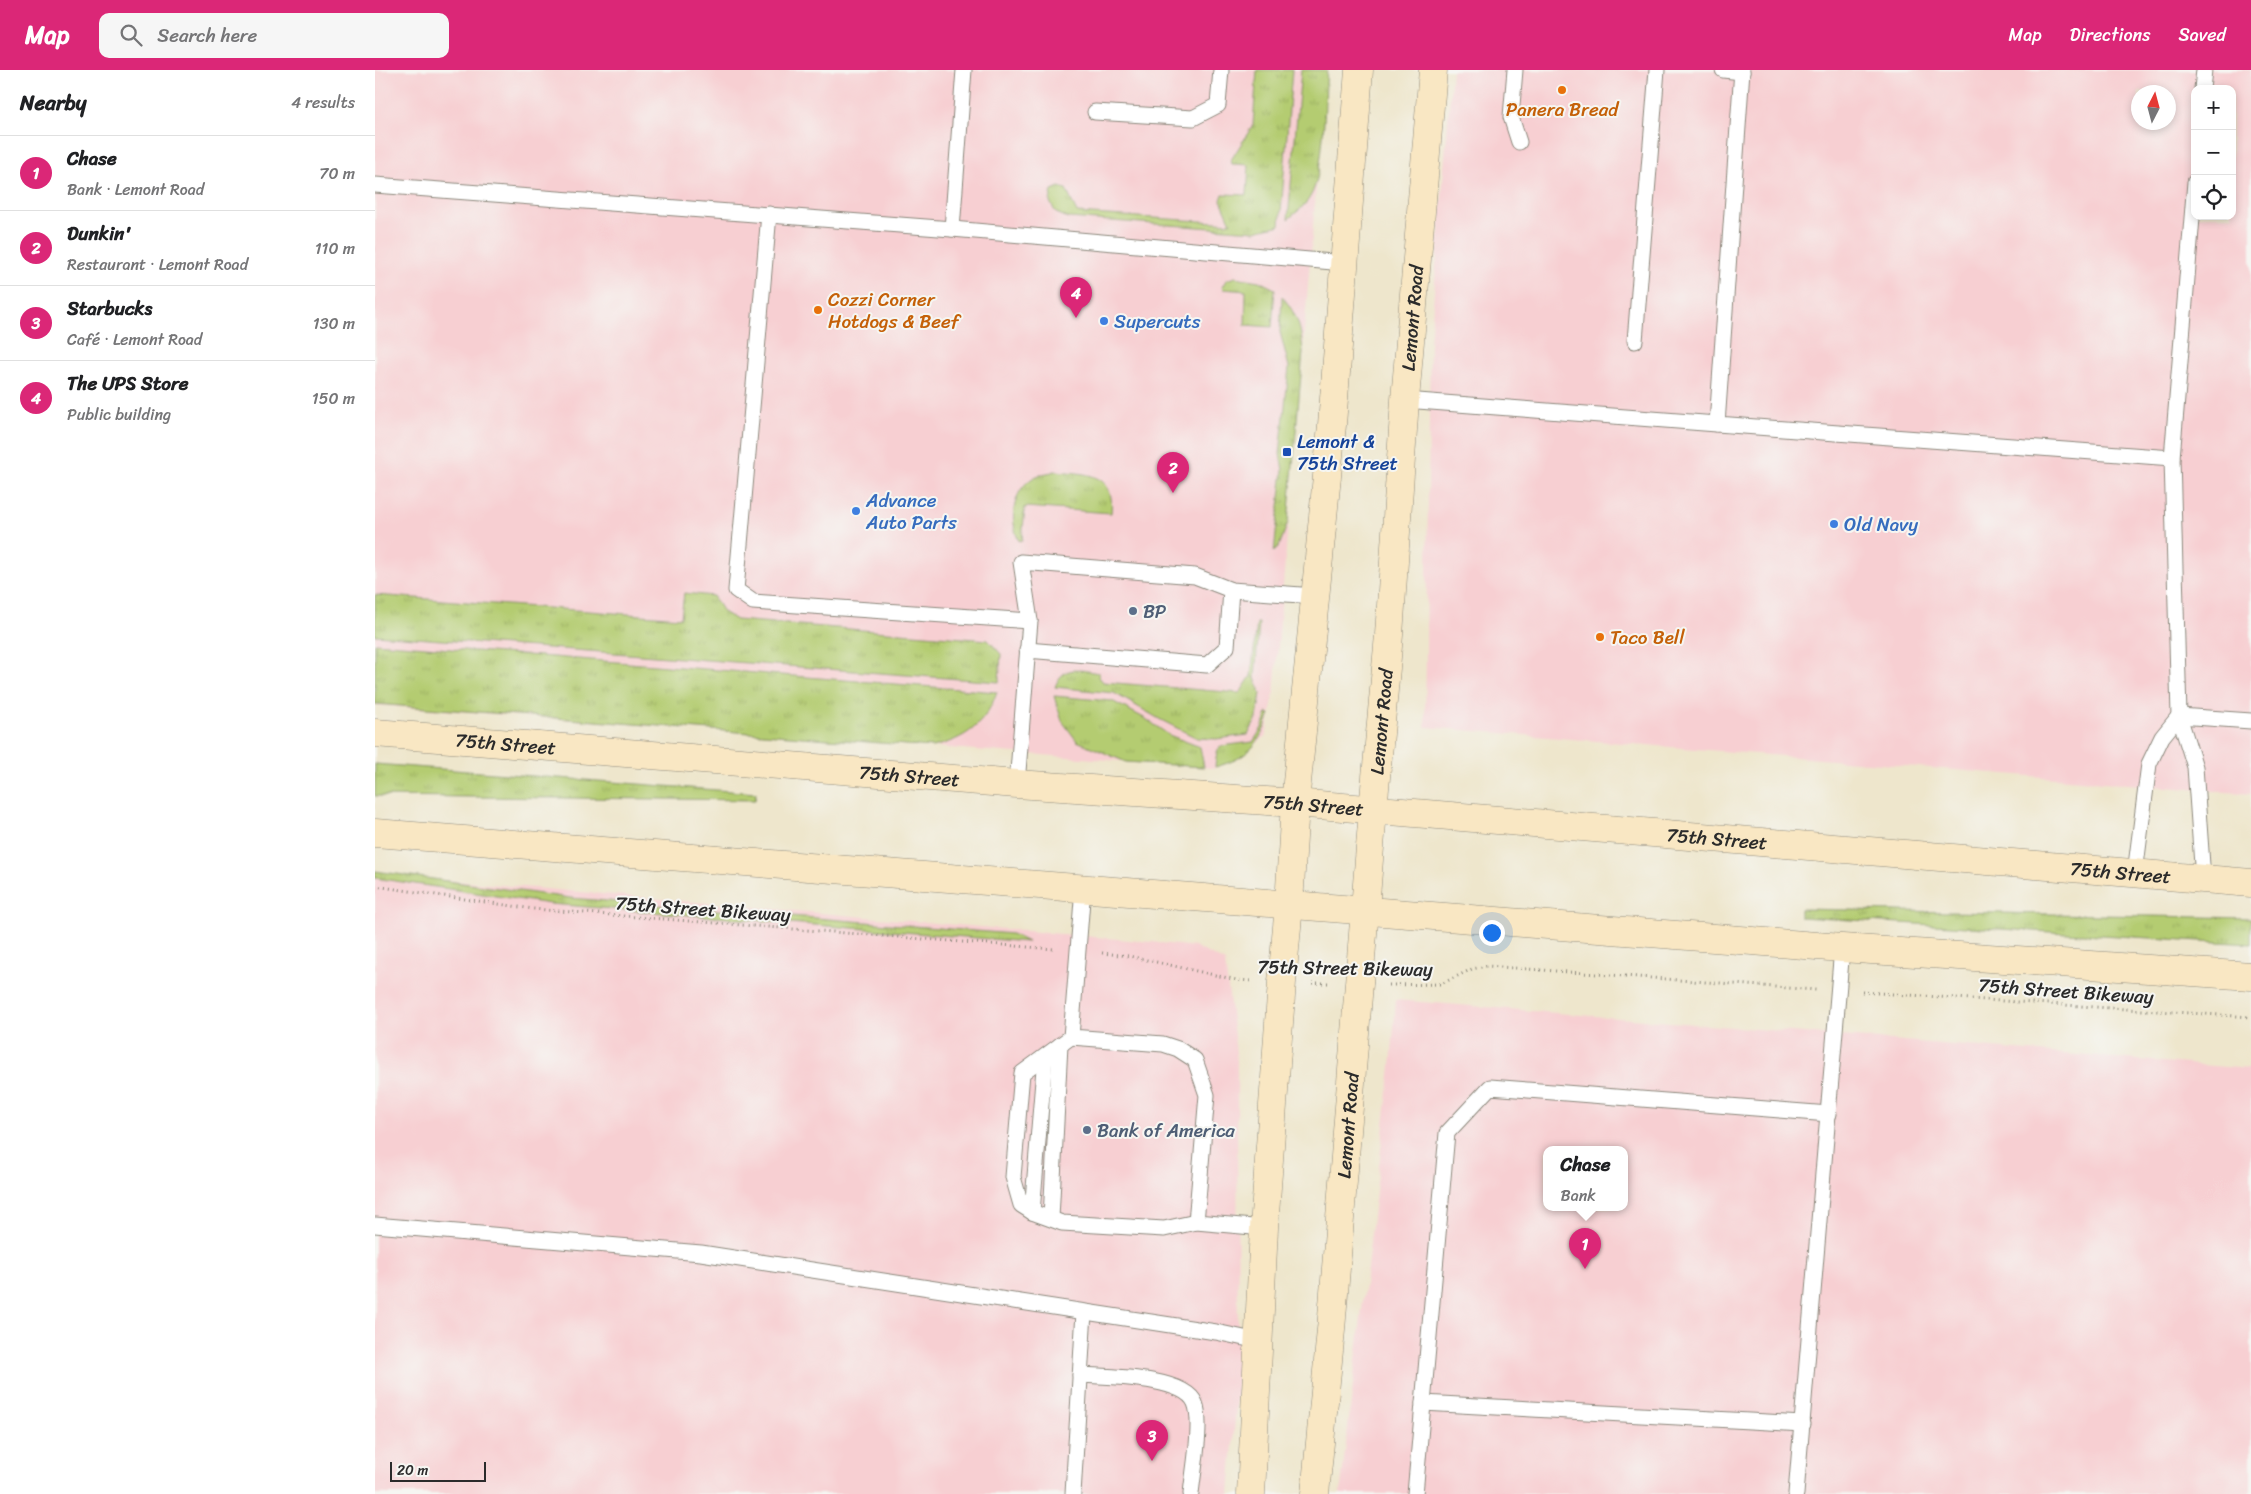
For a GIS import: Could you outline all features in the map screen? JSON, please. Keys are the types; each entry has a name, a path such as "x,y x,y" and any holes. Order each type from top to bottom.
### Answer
{"main road":[{"path":"1251,1494 1264,1228 1295,803 1332,425 1359,70"},
{"name":"Lemont Road","path":"1315,1494 1331,1330 1389,635 1405,400 1433,70"},
{"name":"75th Street","path":"375,733 1017,784 1295,803 2251,883"},
{"path":"375,833 1843,948 2251,976"}],"lane":[{"path":"952,229 964,70"},
{"path":"1095,112 1193,118 1218,105 1221,70"},
{"path":"1515,70 1511,117 1519,142"},
{"path":"1635,341 1657,70"},
{"path":"1717,424 1742,71 1723,70"},
{"path":"2202,85 2204,70"},
{"path":"375,185 769,214 1344,263"},
{"path":"769,214 737,590 753,602 1030,621"},
{"path":"2192,220 2172,458 2179,716 2195,767 2203,879"},
{"path":"1405,400 2172,458"},
{"path":"1017,784 1030,621 1021,562 1195,576 1231,590 1315,596"},
{"path":"1027,650 1207,665 1227,647 1231,590"},
{"path":"2179,716 2251,721"},
{"path":"2135,873 2149,764 2162,737 2179,716"},
{"path":"1051,1218 1066,1041 1083,888"},
{"path":"1796,1494 1843,948"},
{"path":"1196,1222 1207,1095 1195,1060 1178,1049 1163,1044 1066,1041 1022,1072 1013,1177 1021,1205 1032,1212 1062,1223 1163,1229 1196,1222 1264,1228"},
{"path":"1032,1212 1045,1057"},
{"path":"1415,1494 1447,1133 1490,1087 1829,1114"},
{"path":"375,1225 701,1253 1258,1340"},
{"path":"1073,1494 1085,1312"},
{"path":"1080,1374 1157,1381 1177,1386 1195,1401 1198,1419 1191,1494"},
{"path":"1423,1403 1803,1424"}],"path":[{"name":"75th Street Bikeway","path":"375,886 533,910 1031,947"},
{"name":"75th Street Bikeway","path":"1129,956 1237,980 1434,985 1454,979 1471,969 1487,966 1798,989"},
{"name":"75th Street Bikeway","path":"1879,993 2251,1017"}],"shaded area":[{"path":"375,70 1326,70 1274,694 1266,736 1235,760 1214,768 375,705"},
{"path":"1452,70 2251,70 2251,794 1425,727 1430,343"},
{"path":"375,874 1152,942 1196,947 1225,962 1237,1061 1238,1381 1229,1494 375,1494"},
{"path":"1396,1000 2251,1069 2251,1494 1340,1494 1391,1066"}],"green space":[{"path":"1257,70 1292,70 1280,225 1255,231 1068,218 1056,213 1050,202 1052,190 1059,187 1066,189 1077,213 1231,223 1221,200 1223,194 1247,195 1249,165 1232,164 1231,160 1253,125"},
{"path":"1301,70 1327,70 1323,136 1319,171 1315,186 1306,203 1288,219"},
{"path":"1235,277 1259,281 1275,289 1272,327 1245,325 1246,291 1223,289 1222,287 1226,280"},
{"path":"1282,296 1298,322 1303,352 1288,522 1280,544 1274,552 1283,470 1280,454 1289,367 1280,332"},
{"path":"1055,471 1088,475 1104,482 1109,490 1111,513 1025,507 1022,540 1019,541 1014,523 1015,503 1018,494 1030,480 1039,475"},
{"path":"684,593 713,596 723,612 736,620 988,640 1001,654 999,682 375,635 375,595 681,618"},
{"path":"1257,623 1259,623 1255,678 1261,693 1257,718 1248,735 1216,739 1197,738 1114,693 1055,687 1058,680 1067,672 1079,670 1099,673 1099,677 1103,682 1240,693 1251,676"},
{"path":"375,643 997,692 987,713 973,729 955,740 932,747 375,704"},
{"path":"1054,696 1112,701 1146,719 1169,735 1200,747 1204,767 1126,762 1077,741 1062,721"},
{"path":"1267,713 1270,714 1266,725 1251,749 1236,759 1215,767 1217,751 1221,746 1253,742 1262,728"},
{"path":"375,764 756,793 755,800 375,796"},
{"path":"375,871 570,898 1012,934 1028,942 550,904 375,878"},
{"path":"1800,909 2251,918 2251,944 1800,917"}],"place":[{"name":"Panera Bread","path":"1562,90"},
{"name":"Cozzi Corner Hotdogs & Beef","path":"818,310"},
{"name":"The UPS Store","path":"1076,318"},
{"name":"Supercuts","path":"1104,321"},
{"name":"Lemont & 75th Street","path":"1287,452"},
{"name":"Dunkin'","path":"1173,493"},
{"name":"Advance Auto Parts","path":"856,511"},
{"name":"Old Navy","path":"1834,524"},
{"name":"BP","path":"1133,611"},
{"name":"Taco Bell","path":"1600,637"},
{"name":"Bank of America","path":"1087,1130"},
{"name":"Chase","path":"1585,1269"},
{"name":"Starbucks","path":"1152,1461"}]}
